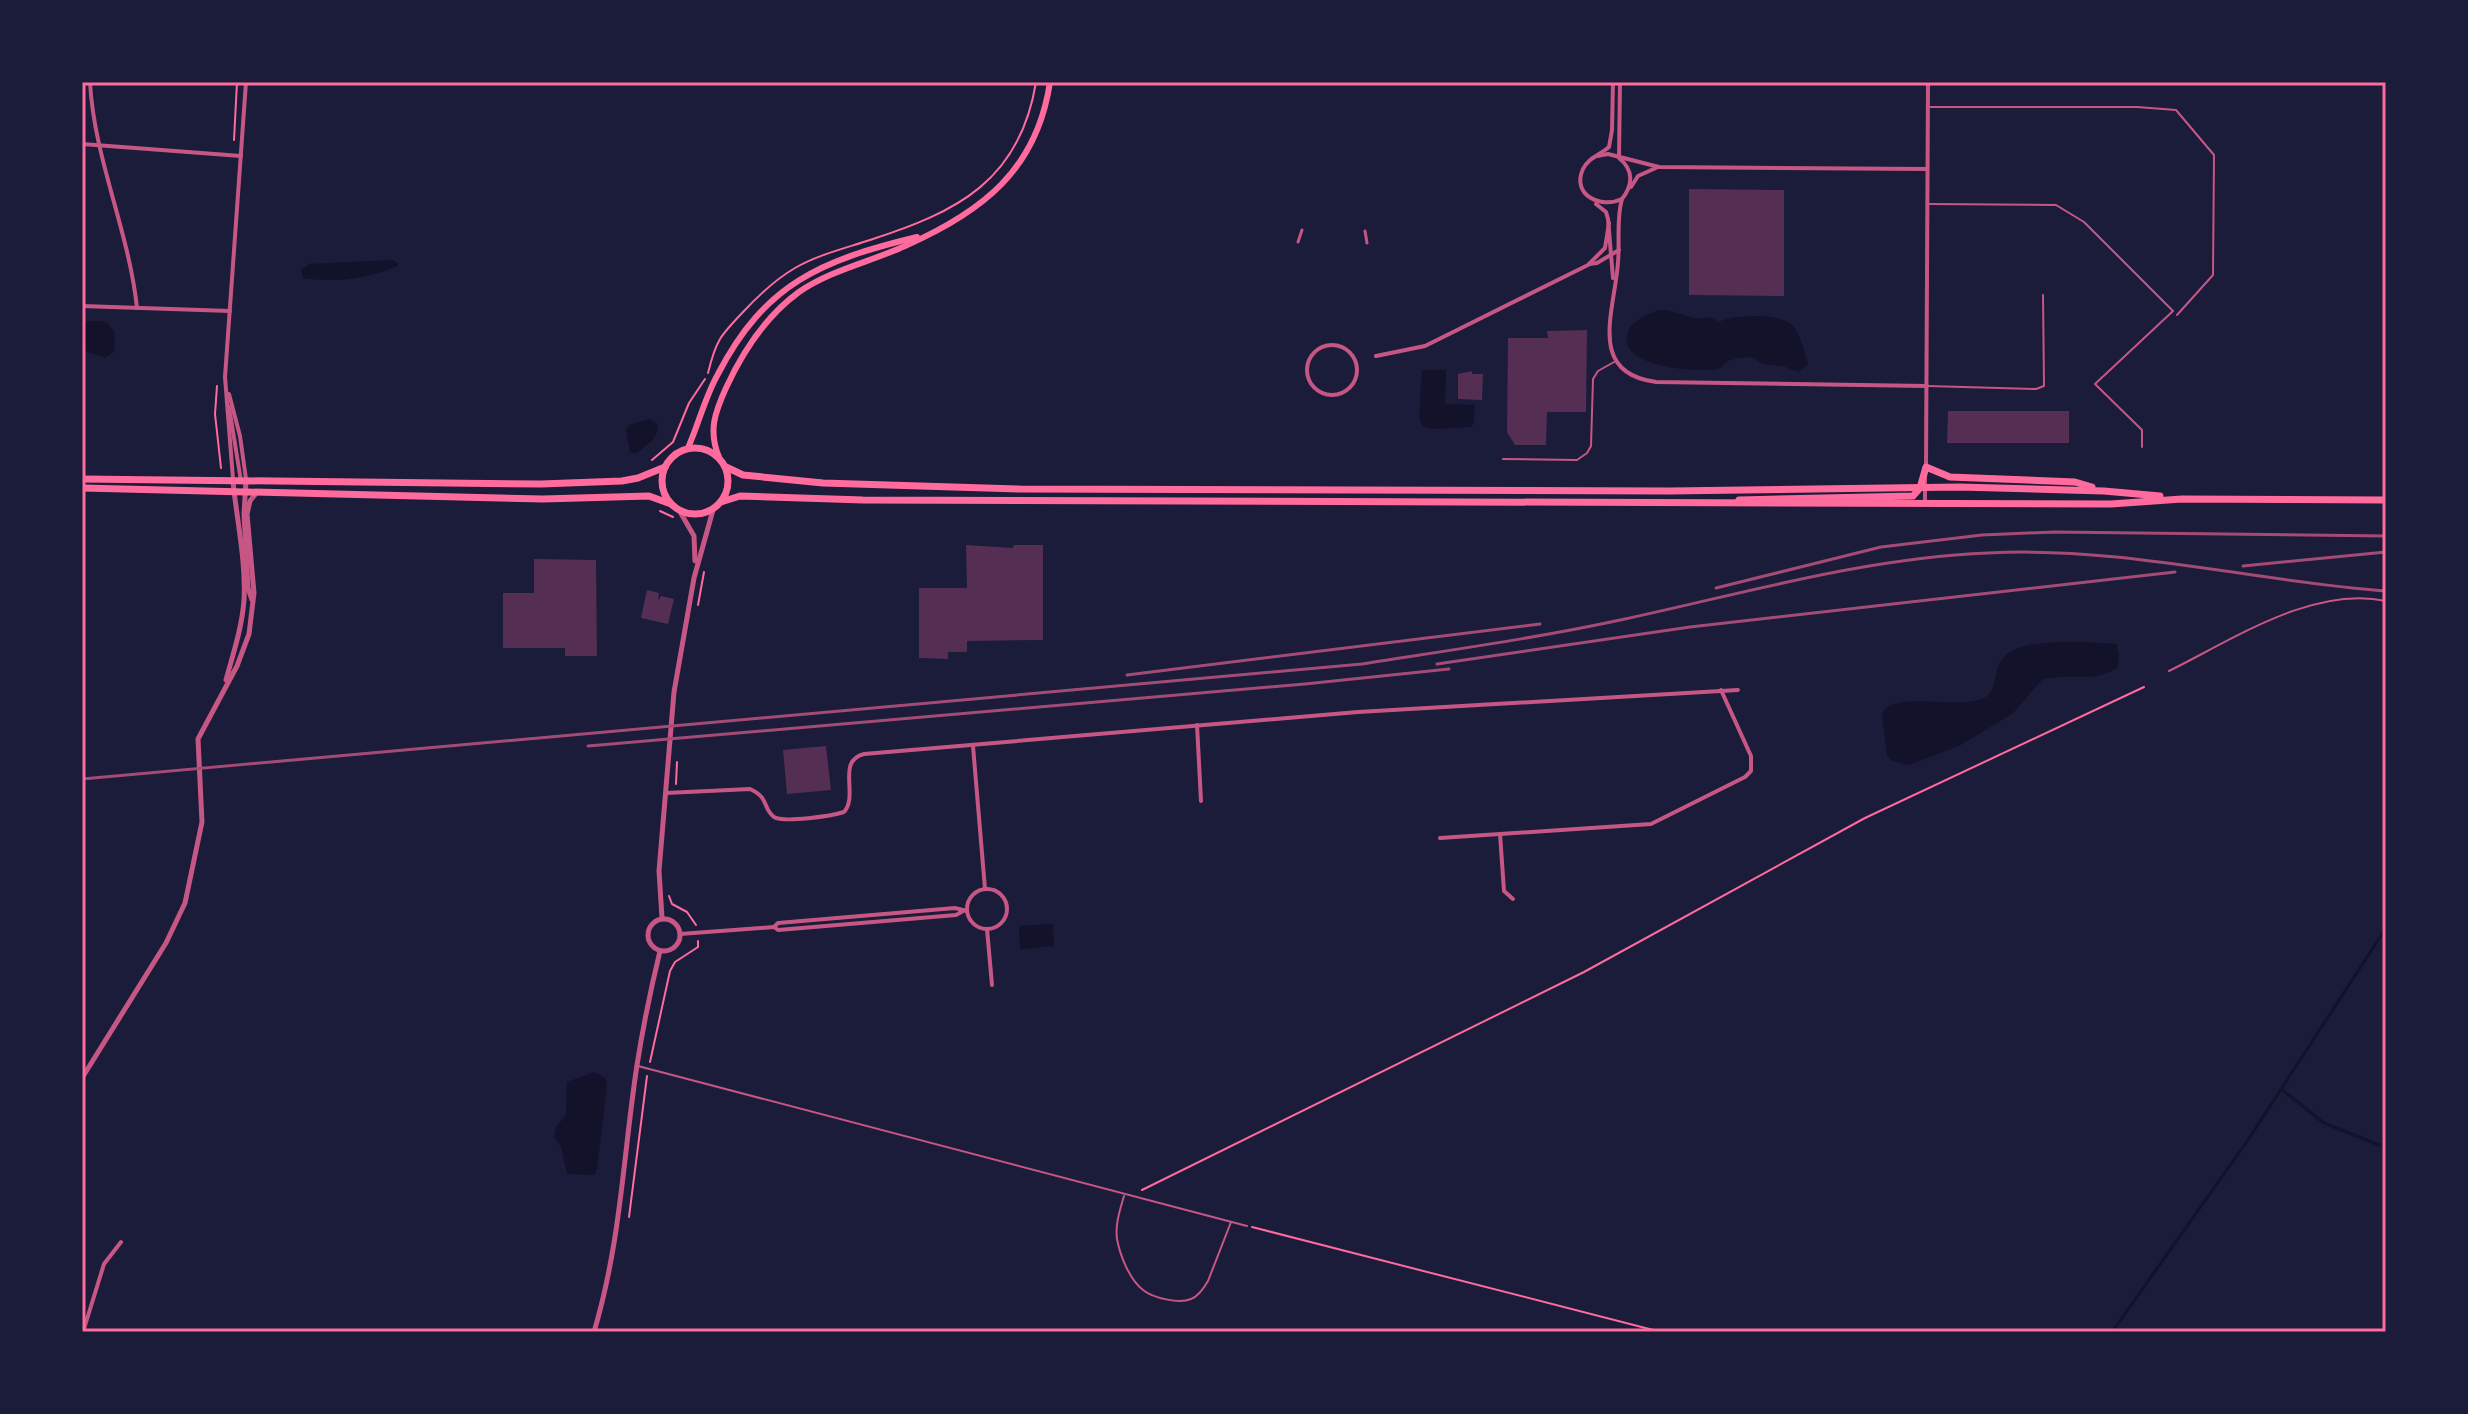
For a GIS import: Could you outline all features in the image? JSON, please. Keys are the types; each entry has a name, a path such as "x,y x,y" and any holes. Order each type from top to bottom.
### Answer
{"main road":[{"path":"688,448 707,396 730,352 745,330 789,284 815,270 924,236 954,223 980,205 1019,165 1035,135 1050,82"},
{"path":"719,457 712,431 722,396 749,345 765,323 798,293 823,278 907,246 924,236"},
{"path":"707,396 722,396"},
{"path":"242,485 262,492 543,499 649,496 679,510 702,514 713,510 721,502 729,485 726,467 719,457 710,450 688,448 674,455 665,467 662,486 671,504"},
{"path":"82,479 242,485 541,484 622,481 665,467"},
{"path":"726,467 743,475 823,483 1020,489 1670,491 1922,488 2104,491 2182,499"},
{"path":"1721,504 1747,498 1913,496 1922,488 1926,467 1950,477 2075,482 2104,491"},
{"path":"82,488 234,492 242,485"},
{"path":"721,502 740,496 863,500 1721,504 2386,500"}],"street":[{"path":"90,82 98,145 120,221 137,308"},
{"path":"246,82 225,377 240,436 248,588 253,604"},
{"path":"1613,82 1609,147 1585,165 1581,179 1586,194 1606,212 1614,286"},
{"path":"1620,82 1619,158 1629,169 1627,193"},
{"path":"1926,467 1928,82"},
{"path":"82,144 241,156"},
{"path":"1597,156 1608,154 1659,167 1927,169"},
{"path":"1591,200 1607,204 1622,199 1638,176 1659,167"},
{"path":"1622,199 1609,339 1615,361 1631,377 1656,382 1927,386"},
{"path":"1588,265 1605,248 1609,223"},
{"path":"1298,242 1302,230"},
{"path":"1365,231 1367,243"},
{"path":"1376,356 1425,346 1619,250"},
{"path":"82,306 230,311"},
{"path":"1338,346 1353,359 1356,370 1354,381 1338,394 1323,394 1311,383 1308,362 1323,347 1338,346"},
{"path":"227,388 242,485"},
{"path":"1922,488 1925,503"},
{"path":"225,685 242,619 244,598 239,514 234,492"},
{"path":"82,1078 85,1067 166,943 185,903 197,852 202,803 198,743 237,666 249,634 253,604 247,514 248,506 262,492"},
{"path":"679,510 694,536 694,578"},
{"path":"662,918 659,871 674,692 694,578 713,510"},
{"path":"1440,838 1651,824 1745,777 1751,771 1751,756 1721,690"},
{"path":"666,793 750,789 761,795 770,812 778,819 840,814 850,805 849,767 858,755 1358,712 1738,690"},
{"path":"1197,725 1201,801"},
{"path":"973,746 985,889"},
{"path":"1500,834 1504,891 1513,899"},
{"path":"680,934 955,908 965,911 974,924 987,929 999,926 1008,910 1000,893 985,889 970,898 965,911"},
{"path":"662,918 676,925 680,934 674,947 660,951 652,946 647,934 654,922 662,918"},
{"path":"987,929 992,985"},
{"path":"594,1332 607,1286 619,1221 637,1066 660,951"},
{"path":"83,1332 104,1264 121,1242"}],"lane":[{"path":"1928,107 2146,107 2176,110 2214,155 2213,275 2177,315"},
{"path":"1928,204 2056,205 2084,222 2173,311 2095,384 2142,430 2142,447"},
{"path":"1927,386 2036,389 2044,386 2043,295"},
{"path":"1503,459 1577,460 1582,457 1591,446 1593,379 1598,371 1615,361"},
{"path":"2169,671 2288,611 2355,597 2386,601"},
{"path":"637,1066 1247,1226"},
{"path":"1124,1195 1117,1218 1119,1248 1134,1281 1144,1292 1165,1298 1185,1301 1202,1290 1231,1221"}],"path":[{"path":"652,460 677,436 689,403 708,375 711,354 721,335 758,296 796,267 934,217 974,194 994,175 1021,133 1033,101 1036,82"},
{"path":"698,604 706,567"},
{"path":"1130,1196 1584,972 1865,818 2144,687"},
{"path":"676,785 677,759"},
{"path":"667,886 672,904 687,912 696,926"},
{"path":"650,1062 670,971 675,962 698,947 698,939"},
{"path":"629,1217 648,1074"},
{"path":"1247,1226 1661,1332"}],"shaded area":[{"path":"393,260 398,266 351,279 303,278 301,270 309,264"},
{"path":"1661,310 1698,318 1710,317 1719,322 1735,317 1778,318 1792,325 1797,332 1808,365 1798,372 1783,366 1762,364 1751,357 1729,361 1717,369 1693,370 1647,361 1628,346 1627,335 1636,322"},
{"path":"82,322 108,323 115,333 114,351 105,358 82,350"},
{"path":"1422,370 1446,370 1445,404 1475,405 1471,427 1429,429 1422,425 1419,418"},
{"path":"650,419 657,424 654,437 637,453 630,453 626,430 629,425"},
{"path":"2040,643 2116,644 2118,667 2101,675 2042,680 2012,714 1959,746 1909,765 1892,761 1887,756 1882,716 1891,705 1913,701 1979,700 1990,693 2000,663 2010,652"},
{"path":"1053,924 1054,946 1020,949 1019,926"},
{"path":"594,1072 605,1078 607,1084 597,1169 595,1175 567,1174 561,1147 554,1136 556,1127 566,1115 567,1082"}],"building":[{"path":"1689,189 1784,190 1784,296 1689,295"},
{"path":"1587,330 1586,412 1547,412 1546,445 1515,445 1507,432 1508,338 1548,338 1547,331"},
{"path":"1472,371 1472,374 1483,374 1482,400 1458,399 1458,374"},
{"path":"1948,411 2069,411 2069,443 1947,443"},
{"path":"966,545 1013,548 1014,545 1043,545 1043,640 967,641 967,652 948,652 948,659 919,658 919,588 967,588"},
{"path":"534,559 596,560 597,656 565,656 565,648 503,648 503,593 534,593"},
{"path":"647,590 659,593 658,601 661,596 674,599 668,624 641,618"},
{"path":"826,746 831,790 787,794 783,750"}],"waterway":[{"path":"2112,1332 2248,1140 2386,928"},
{"path":"2281,1089 2324,1123 2379,1145"}],"railway":[{"path":"1716,588 1881,547 1982,535 2054,532 2386,536"},
{"path":"82,779 1362,664 1560,632 1805,578 1942,556 2038,552 2088,555 2386,591"},
{"path":"2243,566 2386,552"},
{"path":"1437,664 1690,627 2175,572"},
{"path":"1127,675 1540,624"},
{"path":"588,746 1449,669"}]}
